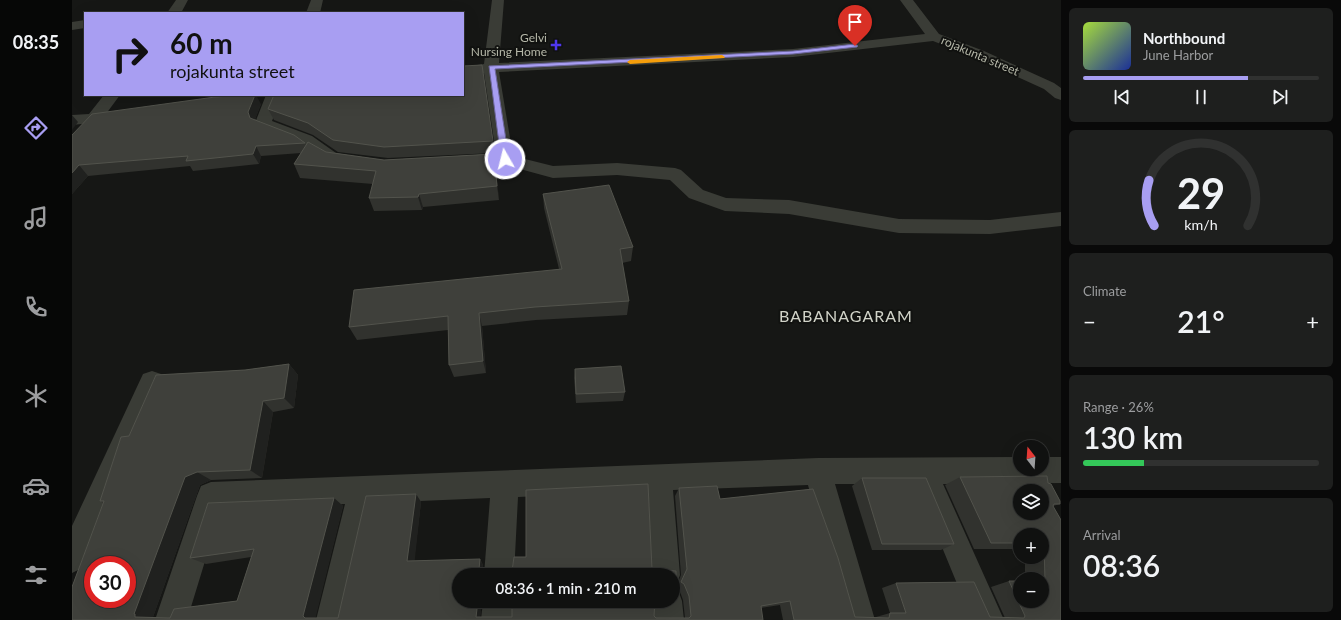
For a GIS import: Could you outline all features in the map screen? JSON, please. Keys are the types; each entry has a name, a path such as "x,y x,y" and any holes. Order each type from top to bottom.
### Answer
{"street":[{"path":"172,12 182,0"},
{"path":"313,12 317,0"},
{"path":"498,0 492,68 505,159"},
{"path":"906,0 934,37"},
{"path":"72,26 84,24"},
{"name":"rojakunta street","path":"464,71 492,68 793,53 934,37 979,54 1042,83 1061,95"},
{"path":"76,137 94,118 111,96"},
{"path":"267,96 263,123 306,140 332,158 360,162"},
{"path":"72,120 118,115"},
{"path":"451,162 505,159 553,172 617,169 675,174 696,194 725,204 789,206 899,226 990,227 1061,219"},
{"path":"72,558 152,382"},
{"path":"171,620 212,496 818,471 924,470 1032,481 1061,470"},
{"path":"924,470 988,620"},
{"path":"818,471 859,620"},
{"path":"659,478 665,568"},
{"path":"500,568 505,484"},
{"path":"332,620 362,490"},
{"path":"497,620 498,608"},
{"path":"667,608 668,620"}],"building":[{"path":"482,65 493,141 384,147 333,140 308,123 268,109 274,96 464,96 464,66"},
{"path":"255,96 248,112 250,118 294,135 305,143 256,146 253,154 186,161 188,156 79,165 72,173 72,135 92,114 215,97"},
{"path":"308,142 326,152 384,160 494,154 497,186 419,194 418,197 369,198 376,171 294,164"},
{"path":"609,185 633,247 620,249 629,301 535,307 479,313 483,361 449,365 448,316 349,327 354,290 562,269 543,194"},
{"path":"289,364 284,398 263,401 250,470 197,472 185,477 134,614 135,617 170,618 174,609 237,601 254,549 190,558 208,503 334,498 303,616 305,618 338,618 366,496 416,494 407,561 480,559 479,568 452,568 452,608 477,608 476,617 512,617 512,608 655,608 654,616 656,618 689,618 691,616 689,596 684,584 681,582 687,569 679,488 717,486 720,499 813,489 838,558 855,617 889,618 890,613 906,613 896,583 974,582 990,617 1024,618 1025,616 1021,608 1049,608 1049,572 1045,572 1045,564 1049,564 1049,528 1013,528 1013,543 991,543 960,477 1047,476 1048,483 1051,484 1060,501 1060,504 1054,504 1053,506 1061,520 1061,620 794,620 790,601 761,606 763,620 72,620 72,587 104,501 100,501 121,437 129,436 156,375 245,370"},
{"path":"621,366 625,392 576,394 575,369"},
{"path":"862,478 926,478 954,544 882,544"},
{"path":"648,484 652,568 512,568 514,557 526,557 526,490"},
{"path":"1009,581 1013,581 1013,590"}],"slow traffic":[{"path":"630,62 722,57"}],"place":[{"name":"Gelvi Nursing Home","path":"556,45"}],"district":[{"name":"BABANAGARAM","path":"846,316"}],"route":[{"path":"505,159 492,68 658,61 793,53 855,46"}]}
